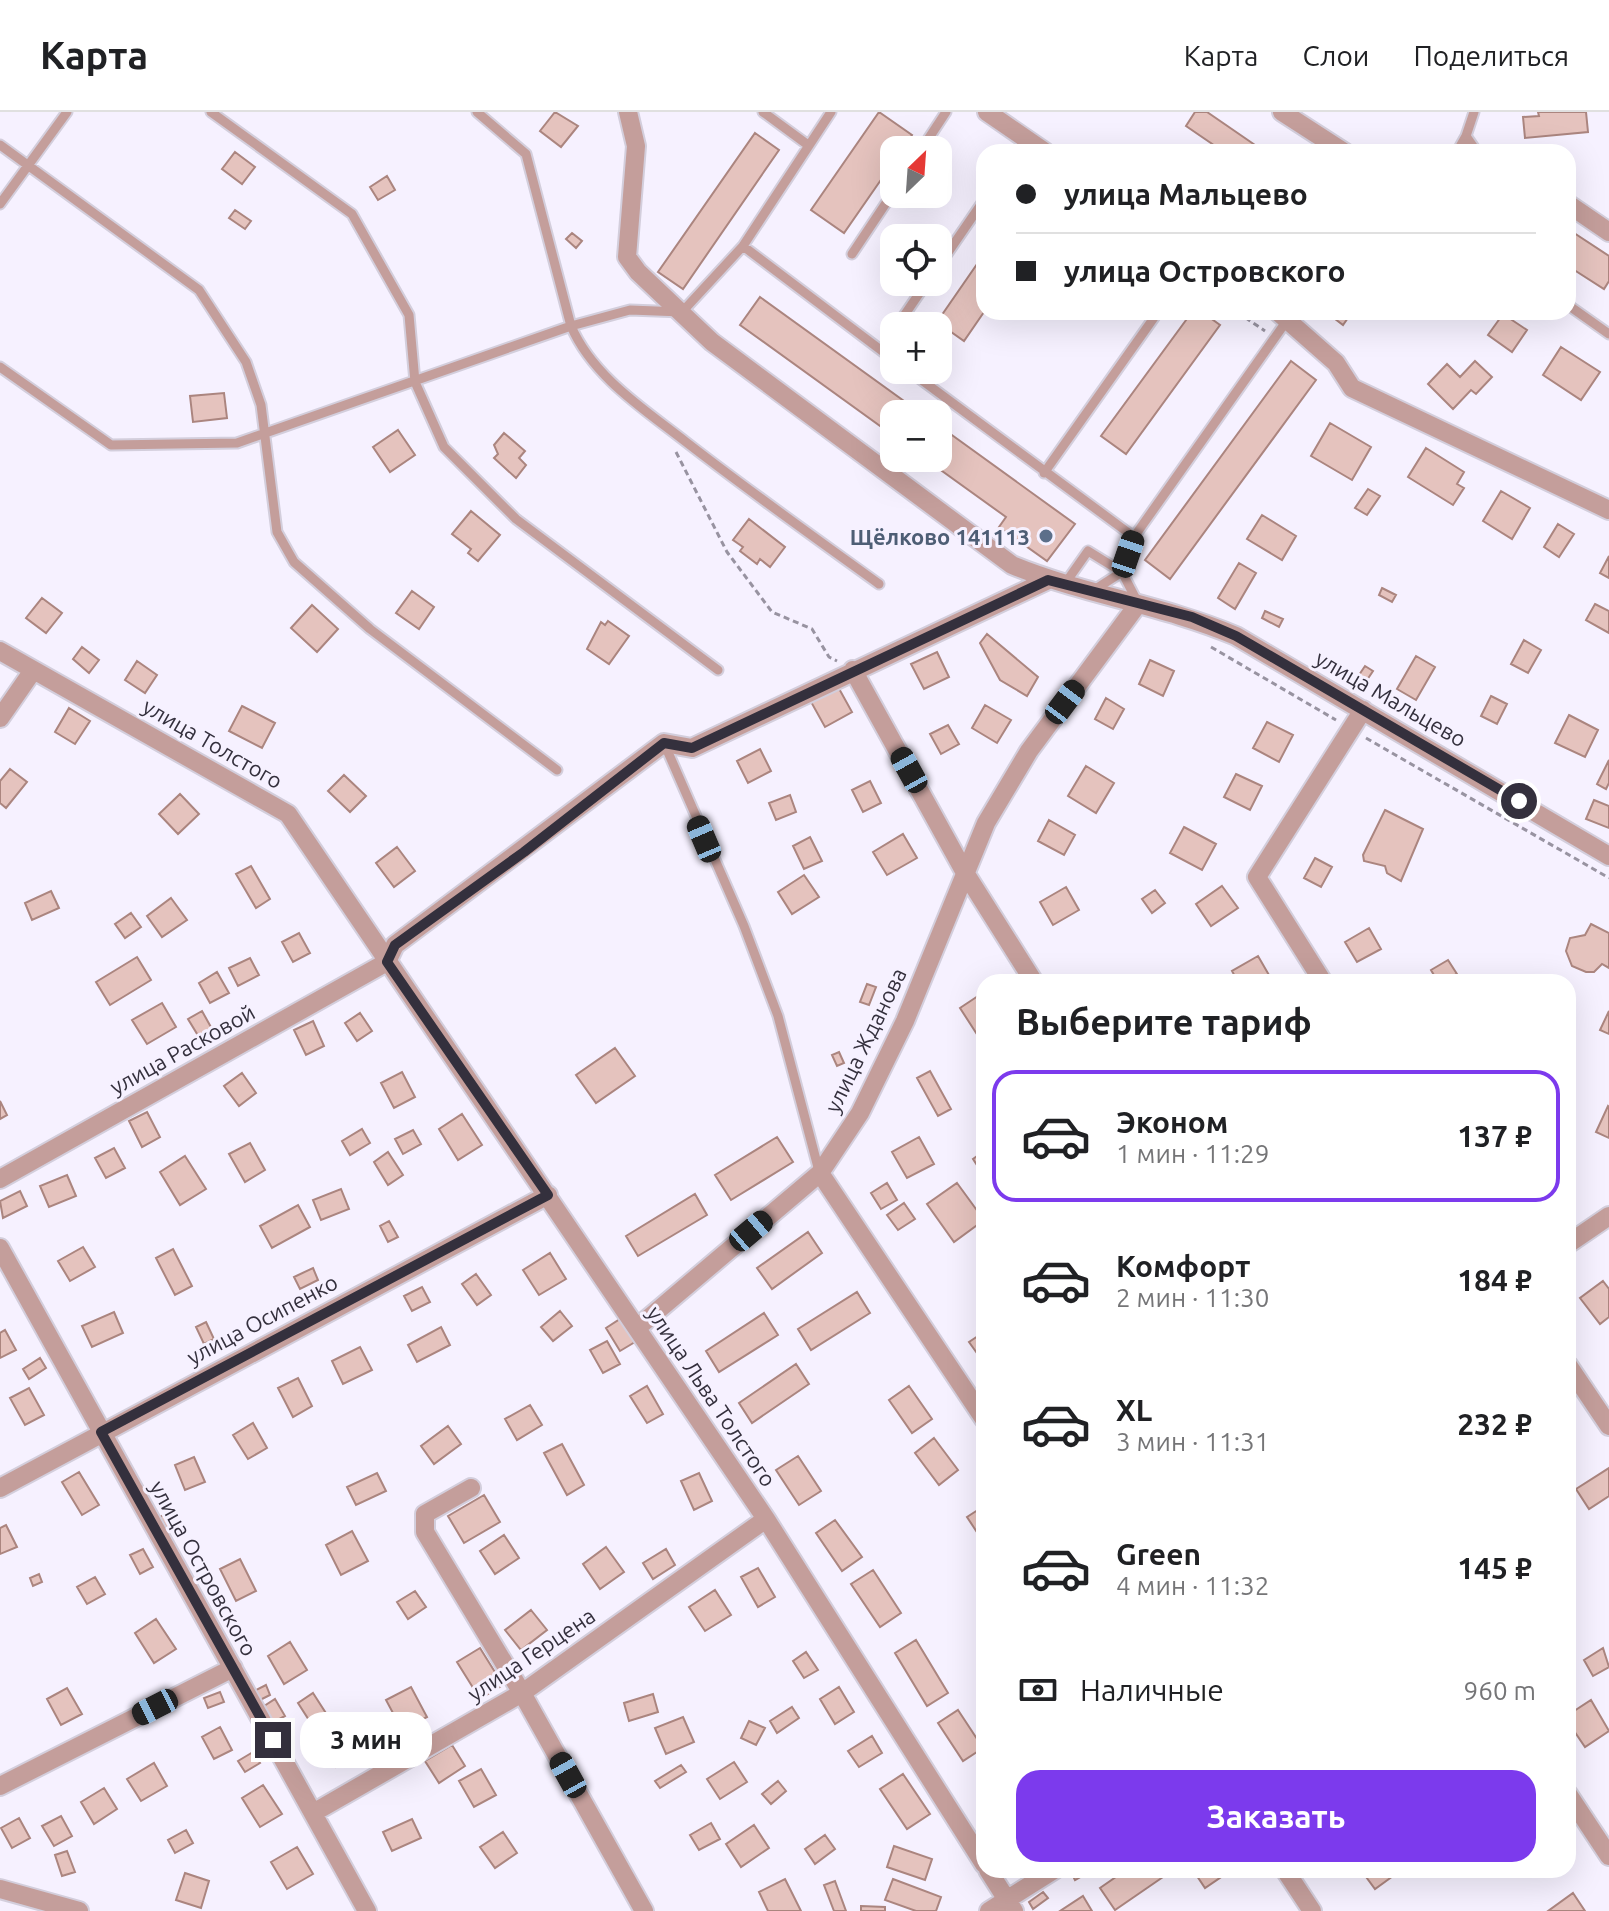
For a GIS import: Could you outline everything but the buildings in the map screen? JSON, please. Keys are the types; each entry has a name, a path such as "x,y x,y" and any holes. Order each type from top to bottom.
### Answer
{"street":[{"name":"улица Мальцево","path":"628,112 636,146 627,257 638,272 712,342 1012,565 1056,582 1192,617 1236,636 1609,856"},
{"path":"987,112 1019,144"},
{"path":"1282,112 1332,144"},
{"path":"1576,209 1609,232"},
{"path":"1288,320 1336,363 1352,388 1609,510"},
{"path":"387,962 395,945 524,852 664,743 692,748 853,670 1056,582"},
{"name":"улица Жданова","path":"637,1328 820,1173 860,1113 905,1021 986,823 1029,751 1138,604"},
{"name":"улица Толстого","path":"0,651 32,672 116,715 288,814 387,962"},
{"path":"853,670 964,871 1029,974"},
{"path":"0,718 32,672"},
{"path":"1318,974 1257,877 1363,710"},
{"name":"улица Расковой","path":"0,1179 387,962"},
{"name":"улица Льва Толстого","path":"387,962 766,1519 976,1851"},
{"path":"820,1173 976,1407"},
{"name":"улица Осипенко","path":"0,1488 548,1195"},
{"path":"1576,1239 1609,1216"},
{"name":"улица Островского","path":"0,1248 367,1911"},
{"path":"1576,1377 1609,1426"},
{"path":"471,1488 425,1514 425,1532 522,1693 644,1911"},
{"name":"улица Герцена","path":"313,1813 522,1693 766,1519"},
{"path":"0,1786 233,1668"},
{"path":"1576,1806 1609,1856"},
{"path":"993,1878 1010,1906"},
{"path":"989,1911 1010,1906 1044,1878"},
{"path":"1290,1878 1312,1911"},
{"path":"0,1889 79,1911"}],"lane":[{"path":"0,204 67,112"},
{"path":"211,112 352,214 409,315 415,382 444,447 516,519 718,670"},
{"path":"477,112 526,154 571,326 581,349 616,387 723,471 879,584"},
{"path":"763,112 808,145"},
{"path":"0,367 111,445 237,443 571,326 630,310 682,312 743,246 831,112"},
{"path":"930,136 946,112"},
{"path":"1462,144 1474,112"},
{"path":"1466,136 1472,144"},
{"path":"0,145 199,290 246,362 261,405 277,532 294,562 370,629 557,770"},
{"path":"852,254 883,208"},
{"path":"952,247 976,212"},
{"path":"743,246 880,349"},
{"path":"1576,311 1609,334"},
{"path":"1044,473 1152,320"},
{"path":"1091,592 1122,572 1134,537 1274,338 1281,320"},
{"path":"926,384 1134,537"},
{"path":"1056,582 1088,551 1122,572 1138,604"},
{"path":"664,743 744,926 778,1016 820,1173"}],"path":[{"path":"1248,320 1274,338"},
{"path":"675,449 727,552 772,612 812,629 829,657 853,670"},
{"path":"1205,643 1609,878"}],"place":[{"name":"Щёлково 141113","path":"1046,536"}],"route":[{"path":"273,1740 101,1432 548,1195 387,962 395,945 524,852 664,743 692,748 1048,580 1192,617 1236,636 1519,801"}]}
